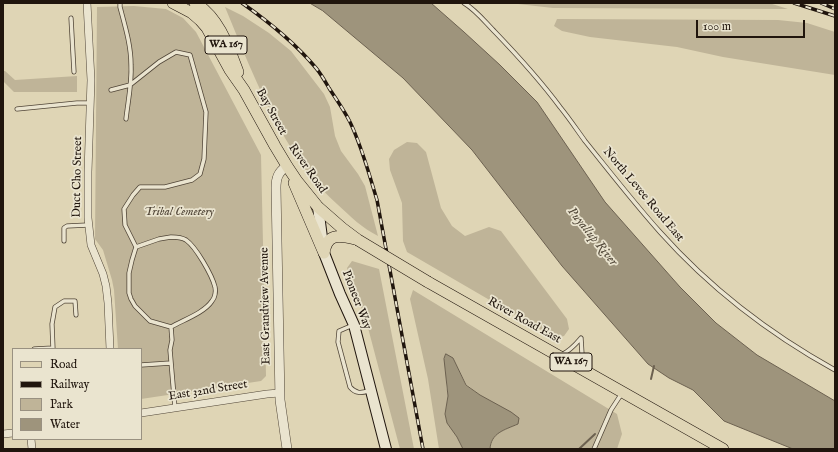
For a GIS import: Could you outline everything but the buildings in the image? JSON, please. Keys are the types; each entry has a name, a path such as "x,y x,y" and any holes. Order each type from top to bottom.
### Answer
{"main road":[{"name":"Bay Street","path":"173,3 192,13 204,24 230,70 244,90 275,146"},
{"name":"Bay Street","path":"195,3 209,14 220,31 232,57 244,90"},
{"name":"River Road","path":"275,146 287,166 318,207"},
{"path":"287,166 324,253"},
{"name":"River Road East","path":"318,207 358,240 428,282 560,356 717,448"},
{"name":"Pioneer Way","path":"318,207 324,253 354,325 386,449"},
{"path":"324,253 326,245 332,238 345,236 358,240"}],"street":[{"name":"Duct Cho Street","path":"87,3 91,80 88,225 91,245 103,274 106,286 110,348"},
{"name":"East Grandview Avenue","path":"287,166 282,169 278,175 276,188 279,393 287,449"},
{"name":"East 32nd Street","path":"142,413 279,393"}],"lane":[{"path":"120,3 128,38 131,66 126,119"},
{"name":"North Levee Road East","path":"464,3 478,14 525,64 644,214 681,255 712,284 750,315 814,359 835,370"},
{"path":"71,18 74,72"},
{"path":"111,90 130,85 159,62 176,52 190,55 206,112 204,159 200,174 192,180 164,187 140,187 133,194 124,209 125,225 136,248 129,273 129,294 135,306 150,321 171,327 203,311 213,300 215,287 206,266 196,251 186,240 171,237 159,239 136,248"},
{"path":"17,109 90,103"},
{"path":"64,242 64,228 66,226 88,225"},
{"path":"53,348 52,324 55,307 64,301 75,301 76,315"},
{"path":"354,325 339,330 338,342 350,387 358,393 371,390"},
{"path":"171,327 172,340 170,350 175,408"},
{"path":"560,356 566,353 582,338 584,370"},
{"path":"142,364 171,363"},
{"path":"594,449 611,410 622,392"}],"green space":[{"path":"515,3 769,3 788,9 553,8"},
{"name":"Tribal Cemetery","path":"134,6 166,9 183,18 196,32 261,155 266,376 261,381 142,399 142,348 118,348 112,280 103,250 95,239 97,7"},
{"path":"225,7 243,16 269,33 291,51 324,94 330,107 335,136 341,151 365,186 378,236 362,226 337,204 315,182 300,163 266,102"},
{"path":"557,19 778,20 807,23 835,32 835,75 723,57 677,47 590,37 562,31 554,26"},
{"path":"3,71 15,80 77,76 77,92 14,92 3,81"},
{"path":"407,142 417,143 426,152 441,208 452,226 465,236 489,227 501,231 567,319 569,329 564,336 555,338 407,252 403,241 402,203 390,170 389,159 394,150"},
{"path":"352,261 379,269 414,449 400,449 367,324 347,268"},
{"path":"413,290 617,414 622,434 617,449 490,449 493,439 499,433 517,424 466,384 453,358 446,384 448,396 445,414 447,423 463,449 439,449 428,379 410,299"}],"water":[{"name":"Puyallup River","path":"310,3 431,3 500,65 537,102 605,202 680,287 716,323 757,355 835,401 835,449 793,449 724,421 693,390 669,378 648,364 562,266 472,150 403,78 323,11"},
{"path":"446,354 453,358 466,385 519,418 518,424 503,430 493,439 490,449 463,449 447,423 445,414 448,396 444,359"}],"waterway":[{"path":"651,379 654,366"},
{"path":"579,449 595,434"}],"railway":[{"path":"242,3 281,33 316,68 345,113 354,131 377,200 423,449"},
{"path":"794,3 835,16"},
{"path":"821,3 835,9"}]}
